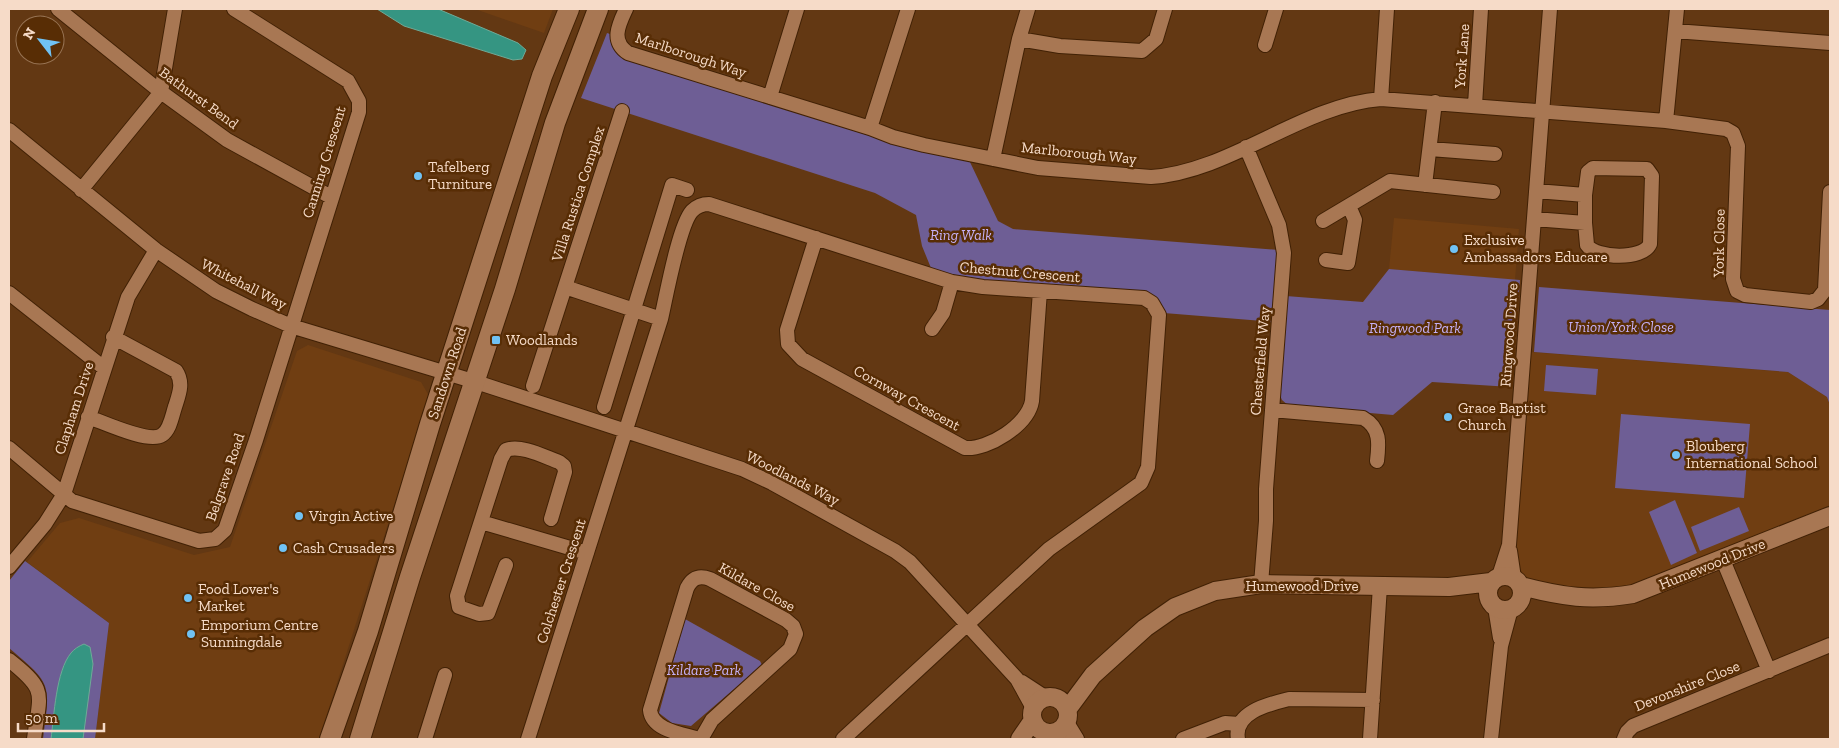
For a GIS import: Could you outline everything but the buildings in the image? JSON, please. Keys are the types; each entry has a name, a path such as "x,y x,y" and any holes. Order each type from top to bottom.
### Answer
{"main road":[{"name":"Sandown Road","path":"330,739 368,630 447,373 539,85 569,9"},
{"name":"Sandown Road","path":"360,739 410,577 476,382 555,123 598,9"}],"street":[{"name":"Bathurst Bend","path":"58,9 161,92 227,140 331,197"},
{"path":"82,190 161,92 175,9"},
{"name":"Canning Crescent","path":"234,9 348,81 359,100 359,112 291,326"},
{"name":"Marlborough Way","path":"626,9 617,30 618,43 624,50 632,54 870,128 893,137 1038,168 1151,177 1180,173 1344,106 1381,99 1475,105 1542,112"},
{"path":"770,97 797,9"},
{"path":"870,128 908,9"},
{"path":"994,159 1019,39 1028,9"},
{"path":"1019,39 1060,46 1142,51 1156,39 1165,9"},
{"path":"1265,45 1276,9"},
{"path":"1381,99 1387,9"},
{"name":"York Lane","path":"1475,105 1481,9"},
{"name":"Ringwood Drive","path":"1491,739 1509,545 1550,9"},
{"path":"1666,122 1677,9"},
{"path":"1675,30 1830,43"},
{"path":"1426,185 1435,102"},
{"name":"Villa Rustica Complex","path":"534,386 622,111"},
{"name":"York Close","path":"1542,112 1666,122 1726,129 1733,133 1738,141 1733,279 1735,287 1741,294 1811,302 1821,296 1825,290 1830,192"},
{"name":"Whitehall Way","path":"9,130 156,250 216,291 291,326 476,382"},
{"name":"Chesterfield Way","path":"1246,147 1276,218 1283,242 1284,257 1261,584"},
{"path":"1430,149 1495,154"},
{"path":"1592,168 1645,168 1652,176 1650,244 1645,252 1637,255 1606,255 1592,251 1587,245 1585,222 1584,195 1588,172 1592,168"},
{"path":"1323,221 1390,182 1493,192"},
{"path":"604,407 672,185 687,190"},
{"path":"1536,191 1584,195"},
{"name":"Chestnut Crescent","path":"625,432 661,319 677,252 688,218 698,206 715,205 952,282 983,287 1148,300 1155,306 1159,320 1148,467 1144,478 1136,488 1050,549 968,624"},
{"path":"1326,260 1348,263 1355,220 1349,206"},
{"path":"1534,219 1585,222"},
{"name":"Cornway Crescent","path":"816,238 787,330 792,350 802,359 965,448 977,448 988,445 1020,422 1028,413 1032,401 1040,291"},
{"name":"Clapham Drive","path":"9,567 45,524 64,494 113,337 128,297 156,250"},
{"path":"932,329 943,313 952,282"},
{"path":"565,287 661,319"},
{"path":"9,292 104,368"},
{"name":"Belgrave Road","path":"9,448 72,501 188,538 206,542 215,539 222,534 228,524 291,326"},
{"path":"88,417 146,437 158,437 167,430 179,394 182,381 176,371 113,337"},
{"name":"Woodlands Way","path":"476,382 756,474 895,551 916,567 1052,717 1077,739"},
{"path":"1272,410 1363,418 1372,425 1378,435 1378,461"},
{"name":"Colchester Crescent","path":"528,739 625,432"},
{"path":"506,565 488,613 479,614 460,608 457,596 503,453 509,448 559,462 564,466 565,472 551,518"},
{"name":"Humewood Drive","path":"1027,739 1145,628 1175,607 1215,591 1261,584 1449,587 1602,598 1633,594 1723,560 1830,516"},
{"path":"481,522 586,553"},
{"path":"1723,560 1769,670"},
{"name":"Kildare Close","path":"702,577 710,579 786,620 793,626 796,634 790,649 712,720 700,739 659,725 652,718 650,710 687,588 694,579 702,577"},
{"path":"1370,739 1380,586"},
{"path":"843,739 968,624"},
{"name":"Devonshire Close","path":"1624,739 1627,732 1633,726 1830,645"},
{"path":"9,660 32,679 37,687 39,697 34,739"},
{"path":"424,739 445,674"},
{"path":"1238,739 1239,724 1250,713 1289,699 1372,700"},
{"name":"Humewood Drive","path":"1020,739 1052,717"},
{"path":"1183,739 1226,724 1239,724"}],"shaded area":[{"path":"475,9 553,9 544,33"},
{"name":"Exclusive Ambassadors Educare","path":"1394,218 1519,229 1515,280 1389,269"},
{"path":"308,345 421,382 429,396 319,739 95,739 109,623 27,562 60,523 79,518 194,555 230,547 297,351"},
{"name":"Blouberg International School","path":"1529,352 1788,372 1827,397 1830,405 1830,505 1690,566 1635,587 1588,590 1540,585 1525,578 1514,557"}],"green space":[{"name":"Ring Walk","path":"607,33 610,34 614,49 626,58 892,143 969,160 998,221 1013,229 1279,250 1274,322 1164,313 1159,303 965,279 931,268 922,246 916,215 875,193 581,98"},
{"name":"Ringwood Park","path":"1389,269 1520,280 1511,387 1432,382 1393,415 1289,406 1282,400 1279,393 1286,296 1363,302"},
{"name":"Union/York Close","path":"1539,287 1830,310 1830,405 1827,397 1788,372 1534,352"},
{"path":"1546,365 1598,369 1596,395 1544,391"},
{"path":"1621,414 1750,424 1744,498 1615,488"},
{"path":"1675,500 1697,553 1671,565 1649,512"},
{"path":"1739,507 1749,531 1700,551 1691,527"},
{"path":"25,561 109,623 95,739 43,739 47,706 45,686 34,670 9,648 9,581"},
{"name":"Kildare Park","path":"685,619 760,661 762,665 691,726 672,723 659,713"}],"water":[{"path":"377,9 438,9 518,43 526,50 522,59 513,60 404,26"},
{"path":"84,644 90,647 93,664 83,739 51,739 56,694 62,671 71,653"}],"place":[{"name":"Tafelberg Turniture","path":"418,176"},
{"name":"Exclusive Ambassadors Educare","path":"1454,249"},
{"name":"Woodlands","path":"496,340"},
{"name":"Grace Baptist Church","path":"1448,417"},
{"name":"Blouberg International School","path":"1676,455"},
{"name":"Virgin Active","path":"299,516"},
{"name":"Cash Crusaders","path":"283,548"},
{"name":"Food Lover's Market","path":"188,598"},
{"name":"Emporium Centre Sunningdale","path":"191,634"}]}
